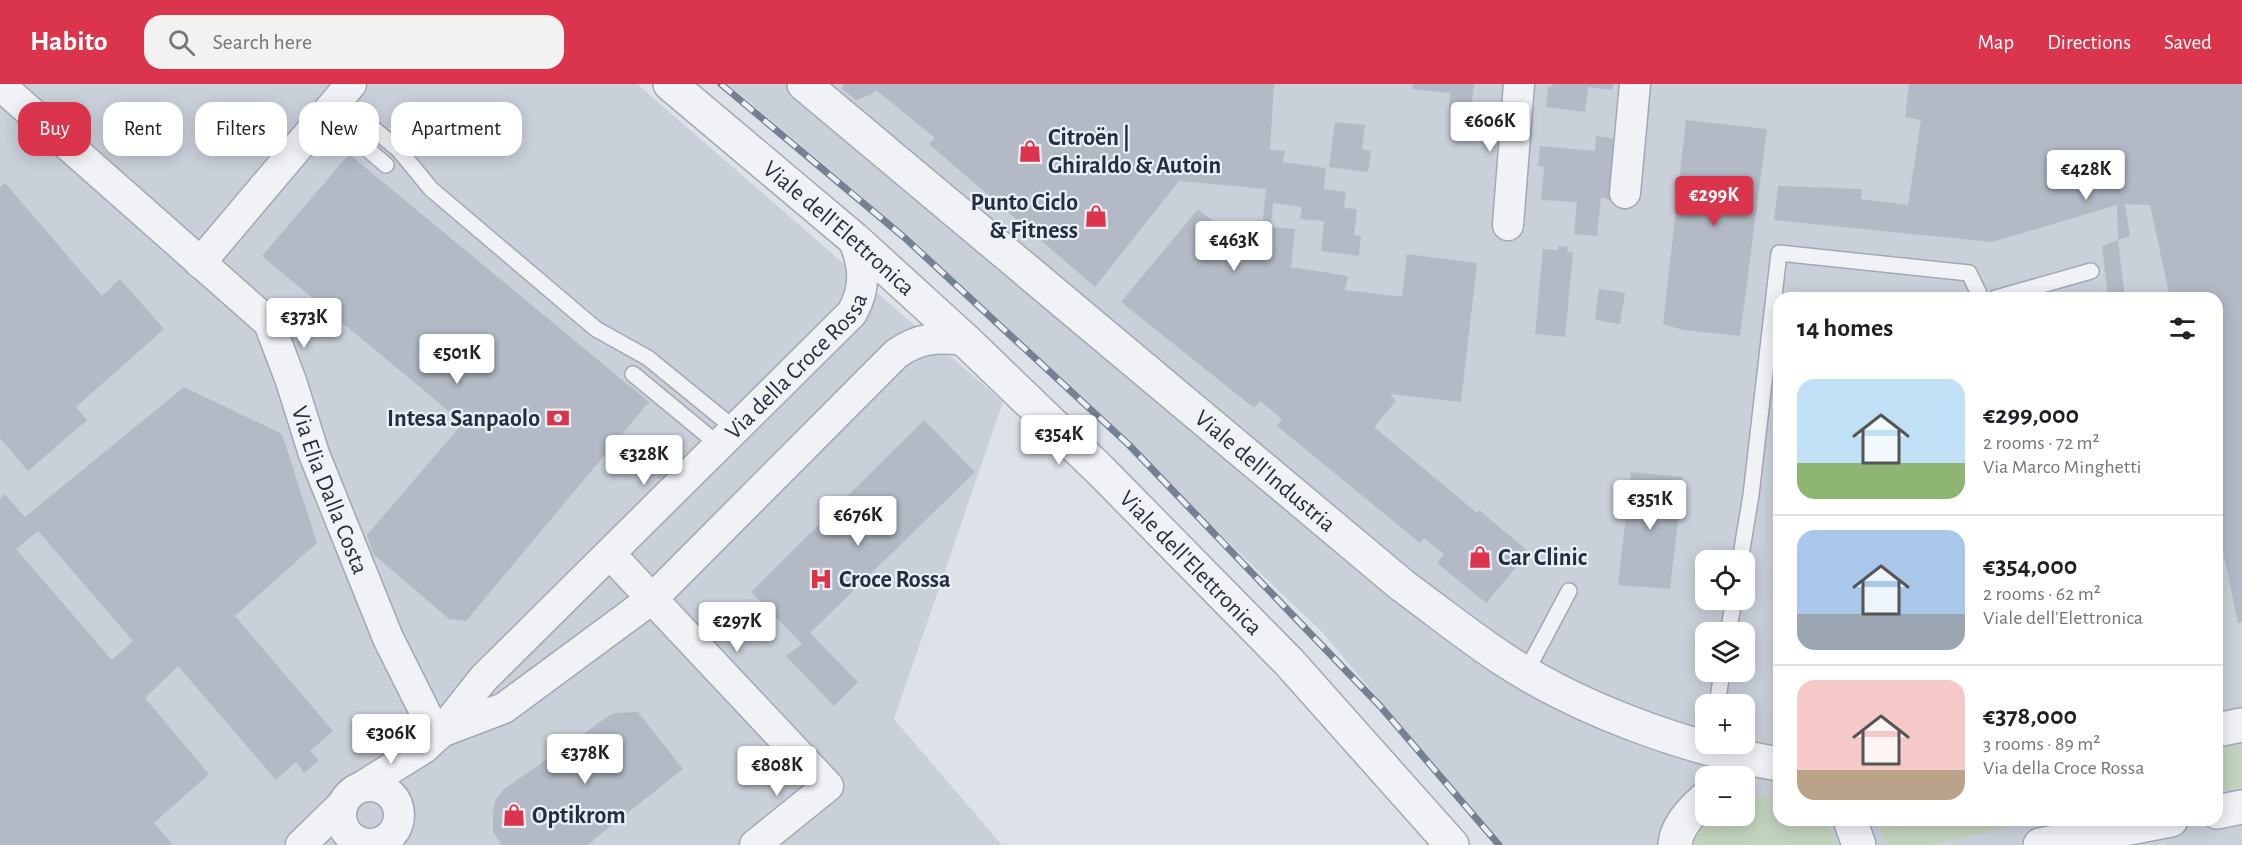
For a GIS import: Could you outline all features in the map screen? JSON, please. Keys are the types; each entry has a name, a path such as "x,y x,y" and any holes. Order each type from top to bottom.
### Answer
{"street":[{"name":"Viale dell'Elettronica","path":"670,84 853,238 965,340 1101,471 1289,662 1452,845"},
{"name":"Viale dell'Industria","path":"804,84 1403,586 1503,659 1526,672 1615,717 1695,742"},
{"path":"1508,225 1519,84"},
{"path":"1625,193 1635,84"},
{"name":"Via Elia Dalla Costa","path":"0,85 269,323 291,381 314,454 388,638 434,739"},
{"path":"200,263 338,99"},
{"name":"Via della Croce Rossa","path":"402,821 403,779 483,679 852,313 860,299 864,274 853,238"},
{"name":"Via della Croce Rossa","path":"302,845 353,795 434,739 504,708 653,598 896,354 922,339 935,337 965,340"},
{"path":"610,554 828,786 755,845"},
{"path":"2223,728 2242,724"},
{"name":"Viale dell'Industria","path":"1738,754 1772,763"},
{"path":"1755,769 1772,763"},
{"path":"382,787 402,821 390,836 359,843 342,824 353,795 382,787"},
{"path":"1675,845 1675,838 1695,807"},
{"path":"2223,811 2242,807"},
{"path":"1852,826 1859,845"},
{"path":"2040,845 2123,826"}],"lane":[{"path":"338,99 386,165"},
{"path":"338,99 399,150 431,189 596,329 648,358 727,437"},
{"path":"1774,292 1779,253 1969,273 1978,292"},
{"path":"2017,292 2091,271"},
{"path":"1741,550 1773,300"},
{"path":"633,374 727,437"},
{"path":"1526,672 1569,591"}],"shaded area":[{"path":"12,84 637,84 1003,402 894,719 1002,845 0,845 0,93"},
{"path":"728,84 2242,84 2242,845 1502,845 1322,632 911,238"}],"green space":[{"path":"2242,744 2242,787 2223,791 2223,748"},
{"path":"1773,797 1773,826 1827,826 1838,845 1690,845 1701,826 1755,826 1755,798"},
{"path":"1880,826 2013,826 1932,845 1886,845"}],"building":[{"path":"844,84 1274,84 1270,150 1285,151 1283,162 1326,168 1324,189 1346,192 1344,208 1357,209 1354,235 1361,236 1359,256 1321,251 1324,221 1300,219 1302,207 1273,203 1271,227 1295,229 1291,267 1348,276 1345,290 1402,297 1407,254 1477,263 1461,402 1390,394 1396,401 1374,427 1477,513 1479,510 1529,552 1486,603 1437,563 1444,554 1424,538 1420,543 1277,426 1282,419 1260,401 1254,408 1121,302 1198,209 1259,259 1266,189 1179,181 1095,287 929,144 935,138 876,90 856,100 842,89"},
{"path":"1413,84 1474,84 1471,110 1449,108 1450,93 1412,89"},
{"path":"1553,84 1613,84 1612,90 1588,87 1585,112 1546,107 1548,87 1552,87"},
{"path":"1909,84 2242,84 2242,622 2238,623 2223,552 2223,292 2169,292 2150,205 2125,204 2130,236 2118,240 2117,205 1992,242 1774,220 1778,186 1862,189 1861,199 1908,205 1921,120 1905,117"},
{"path":"1686,120 1767,129 1740,336 1683,330 1663,324"},
{"path":"1335,122 1365,125 1362,149 1371,151 1368,172 1329,167"},
{"path":"1596,136 1625,140 1612,201 1601,197 1597,236 1574,234 1577,202 1541,200 1544,167 1538,166 1540,146 1595,151"},
{"path":"347,156 351,156 649,402 466,621 449,619 373,554 367,535 463,423 262,256"},
{"path":"5,183 102,296 120,279 164,329 76,407 87,420 28,471 0,438 0,187"},
{"path":"2118,240 2124,292 2107,292 2102,246"},
{"path":"1558,246 1568,247 1567,252 1573,253 1565,337 1535,334 1543,249 1558,250"},
{"path":"1599,289 1625,293 1620,324 1595,320"},
{"path":"184,387 282,434 317,543 235,616 333,731 310,751 319,760 304,773 296,762 276,780 178,666 145,698 209,774 154,823 173,845 0,845 0,499 5,494 25,517","holes":["38,531 133,641 112,660 16,549"]},
{"path":"924,420 975,472 810,633 858,682 834,706 786,656 802,644 751,592"},
{"path":"1631,472 1683,477 1670,589 1618,585"},
{"path":"638,712 683,769 587,845 502,845 493,832 493,813 495,801 504,789 613,713"}],"railway":[{"path":"721,84 905,238 1129,445 1380,706 1499,845"}],"place":[{"name":"Citroën | Ghiraldo & Autoin","path":"1030,151"},
{"name":"Punto Ciclo & Fitness","path":"1096,216"},
{"name":"Intesa Sanpaolo","path":"558,418"},
{"name":"Car Clinic","path":"1480,557"},
{"name":"Croce Rossa","path":"821,579"},
{"name":"Optikrom","path":"514,815"}]}
